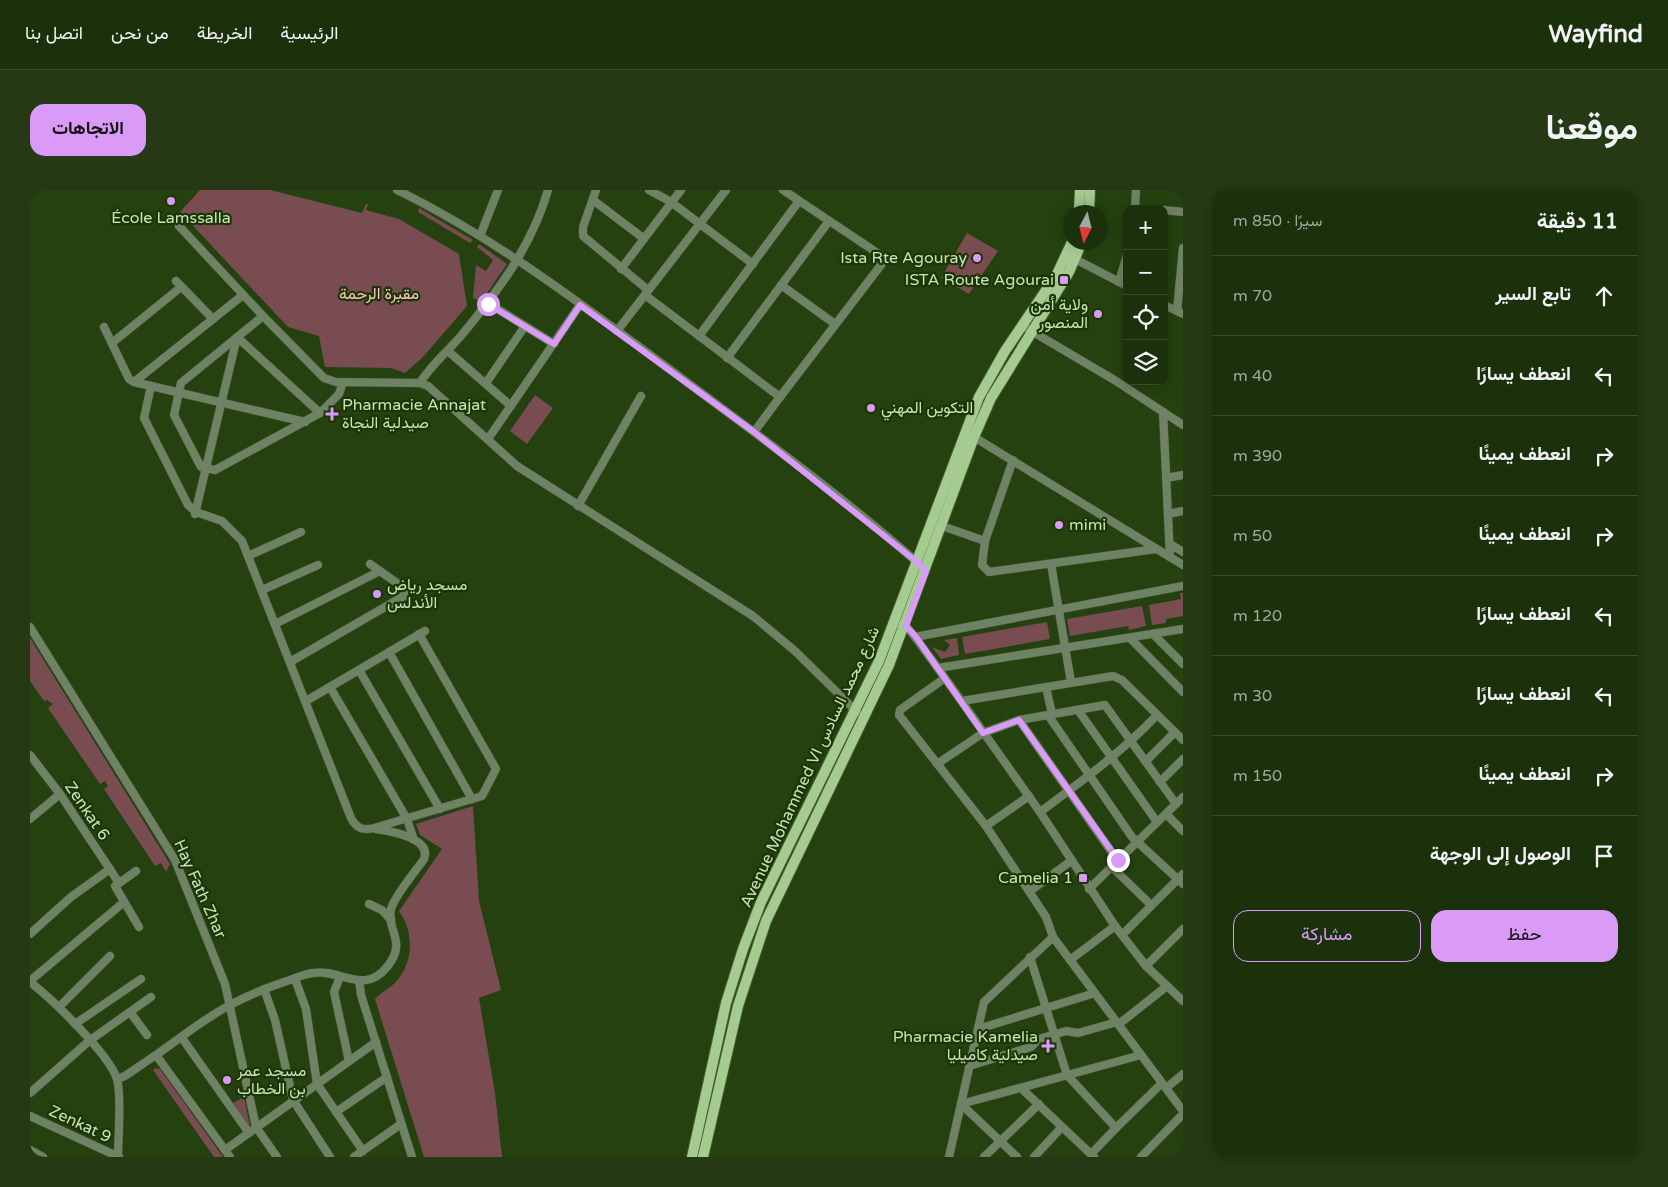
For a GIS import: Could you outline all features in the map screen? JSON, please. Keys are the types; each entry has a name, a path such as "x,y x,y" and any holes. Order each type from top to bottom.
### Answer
{"main road":[{"path":"1079,205 1080,190"},
{"path":"1089,205 1090,190"},
{"name":"Avenue Mohammed VI شارع محمد السادس","path":"1071,250 1071,257"},
{"name":"Avenue Mohammed VI شارع محمد السادس","path":"692,1157 716,1046 735,973 761,902 906,626 974,437 991,398 1027,328 1076,250"},
{"name":"Avenue Mohammed VI شارع محمد السادس","path":"703,1157 745,978 771,908 860,715 972,412 987,382 1027,328"},
{"path":"761,902 771,908"},
{"path":"716,1046 727,1049"},
{"path":"705,1097 716,1100"}],"street":[{"path":"397,190 480,236 617,331 754,432 926,571"},
{"path":"480,236 498,190"},
{"path":"420,383 488,304 517,261 536,223 548,190"},
{"path":"596,190 583,227 583,236 646,293 727,358 780,397"},
{"path":"649,190 671,202 753,264"},
{"path":"621,269 681,190"},
{"path":"617,331 726,190"},
{"path":"754,432 884,261 882,256 783,190"},
{"path":"1135,205 1136,190"},
{"path":"593,200 643,238"},
{"path":"699,336 800,201"},
{"path":"1168,210 1183,212"},
{"path":"727,358 830,221"},
{"path":"179,226 324,378 343,382 420,383 435,390 517,466 753,616 795,651 860,715"},
{"path":"1168,307 1180,312 1183,248"},
{"path":"1071,257 1123,284"},
{"path":"112,343 178,284 213,319"},
{"path":"781,285 835,324"},
{"path":"134,382 243,295"},
{"path":"488,304 554,344"},
{"path":"488,439 580,305"},
{"path":"263,316 181,383 174,415 201,466 215,470 305,422 320,413 339,394 343,382"},
{"path":"486,383 525,326"},
{"path":"104,327 129,379 134,382 305,422"},
{"path":"1027,328 1116,381 1183,425"},
{"path":"195,513 237,337"},
{"path":"237,337 320,413"},
{"path":"448,351 511,406"},
{"path":"151,386 144,418 188,505 195,513 222,521 242,541 354,823 363,829 374,828 482,796 496,769 422,632 306,701"},
{"path":"578,506 641,396"},
{"path":"1164,412 1170,557"},
{"path":"974,437 1183,565"},
{"path":"1013,460 985,541 982,565 988,572 1156,549"},
{"path":"1166,478 1183,475"},
{"path":"1168,514 1183,511"},
{"path":"942,526 985,541"},
{"path":"248,556 301,532"},
{"path":"1170,544 1183,552"},
{"path":"290,662 404,596 404,588 370,564"},
{"path":"1051,564 1071,682"},
{"path":"262,590 318,565"},
{"path":"275,624 380,571"},
{"path":"916,637 1183,586"},
{"path":"895,622 906,626 916,637 1040,812 1114,926 1146,966 1183,1001"},
{"name":"Hay Fath Zhar","path":"30,627 175,860 222,975 256,1127 277,1157"},
{"path":"938,668 1183,629"},
{"path":"1154,634 1183,664"},
{"path":"1130,638 1183,692"},
{"path":"389,652 472,799"},
{"path":"360,670 440,809"},
{"path":"962,701 1071,682 1117,677 1183,740"},
{"path":"945,678 908,703 899,712 986,826 1046,917 1053,937 1183,1113 1141,1157"},
{"path":"330,687 407,818 414,840"},
{"path":"1046,687 1050,715 1132,837 1139,841 1181,879 1151,905 1122,935"},
{"path":"937,764 983,733 1019,720 1105,705 1176,804"},
{"path":"1078,710 1157,822"},
{"path":"1040,812 1131,743 1157,715"},
{"path":"1019,720 1118,860"},
{"path":"1146,761 1175,732"},
{"name":"Zenkat 6","path":"30,755 60,794 119,883 115,886 124,902"},
{"path":"1160,782 1183,759"},
{"path":"30,819 60,794"},
{"path":"986,826 1029,796"},
{"path":"1089,889 1183,797"},
{"path":"1166,814 1183,831"},
{"path":"374,828 414,840 424,846 426,856 392,906 391,920"},
{"path":"1030,891 1071,861"},
{"path":"1112,867 1151,905"},
{"path":"30,934 71,896 110,869"},
{"path":"119,883 136,871"},
{"path":"118,1157 117,1079 75,1024 59,1007 31,984 124,902 139,927"},
{"path":"117,1079 125,1076 230,1004 264,989 323,971 340,977 360,980 376,976 386,968 393,958 397,946 396,933 391,920 382,910 369,904"},
{"path":"1070,960 1114,926"},
{"path":"1146,966 1181,935"},
{"path":"949,1157 969,1066 987,997 1053,937"},
{"path":"59,1007 110,956"},
{"path":"1030,957 1067,1075 1116,1128"},
{"path":"340,977 334,992 349,1061"},
{"path":"75,1024 141,979"},
{"path":"295,979 306,1009 317,1084 363,1151"},
{"path":"360,980 361,996 412,1157"},
{"path":"969,1066 1031,1047 1039,1039 1054,1034 1066,1031 1078,1033 1118,1023 1167,986"},
{"path":"264,989 275,1020 292,1100 330,1157"},
{"path":"978,1029 1096,993"},
{"path":"30,1093 89,1041 152,997"},
{"path":"130,1012 147,1035"},
{"path":"182,1038 249,1133"},
{"path":"225,1150 292,1100 376,1042"},
{"path":"156,1055 230,1157"},
{"path":"961,1104 1141,1055"},
{"path":"1022,1088 1093,1156 1116,1128 1164,1085 1183,1074"},
{"path":"336,1112 387,1077"},
{"path":"961,1104 1017,1157"},
{"path":"984,1157 1039,1104"},
{"name":"Zenkat 9","path":"30,1116 118,1157"},
{"path":"354,1157 401,1124"},
{"path":"1034,1157 1062,1127"},
{"path":"30,1150 43,1157"}],"green space":[{"name":"مقبرة الرحمة","path":"200,190 270,190 362,213 366,204 368,205 366,210 399,219 459,254 467,306 423,357 405,373 391,368 325,367 319,336 288,327 180,212"},
{"path":"419,208 473,240 470,243 418,212"},
{"path":"967,233 998,251 969,294 941,278"},
{"path":"479,244 507,264 485,296 477,300 473,298 476,265 486,271 493,260 477,247"},
{"path":"535,395 553,408 527,444 510,431"},
{"path":"1180,593 1183,593 1183,616 1166,619 1166,623 1152,625 1149,605 1181,599"},
{"path":"1142,606 1146,626 1129,630 1128,626 1070,636 1067,619"},
{"path":"1047,622 1050,639 965,654 962,637"},
{"path":"30,638 170,864 166,872 161,863 155,866 104,789 108,786 105,781 100,784 48,708 53,704 47,700 44,701 30,681"},
{"path":"957,638 959,655 941,659 932,647 945,652 950,645 944,640"},
{"path":"473,806 479,901 501,990 479,998 495,1093 502,1157 424,1157 375,999 397,981 404,970 410,944 407,927 399,911 442,849 420,835 416,824"},
{"path":"156,1068 160,1069 223,1157 214,1157 153,1070"},
{"path":"244,1097 250,1126 249,1127 233,1103"}],"place":[{"name":"École Lamssalla","path":"171,201"},
{"name":"Ista Rte Agouray","path":"977,258"},
{"name":"ISTA Route Agourai","path":"1064,280"},
{"name":"ولاية أمن المنصور","path":"1098,314"},
{"name":"التكوين المهني","path":"871,408"},
{"name":"Pharmacie Annajat صيدلية النجاة","path":"332,414"},
{"name":"mimi","path":"1059,525"},
{"name":"مسجد رياض الأندلس","path":"377,594"},
{"name":"Camelia 1","path":"1083,878"},
{"name":"Pharmacie Kamelia صيدلية كاميليا","path":"1048,1046"},
{"name":"مسجد عمر بن الخطاب","path":"227,1080"}],"route":[{"path":"488,304 554,344 580,305 754,432 917,562 926,571 906,626 916,637 983,733 1019,720 1118,860"}]}
